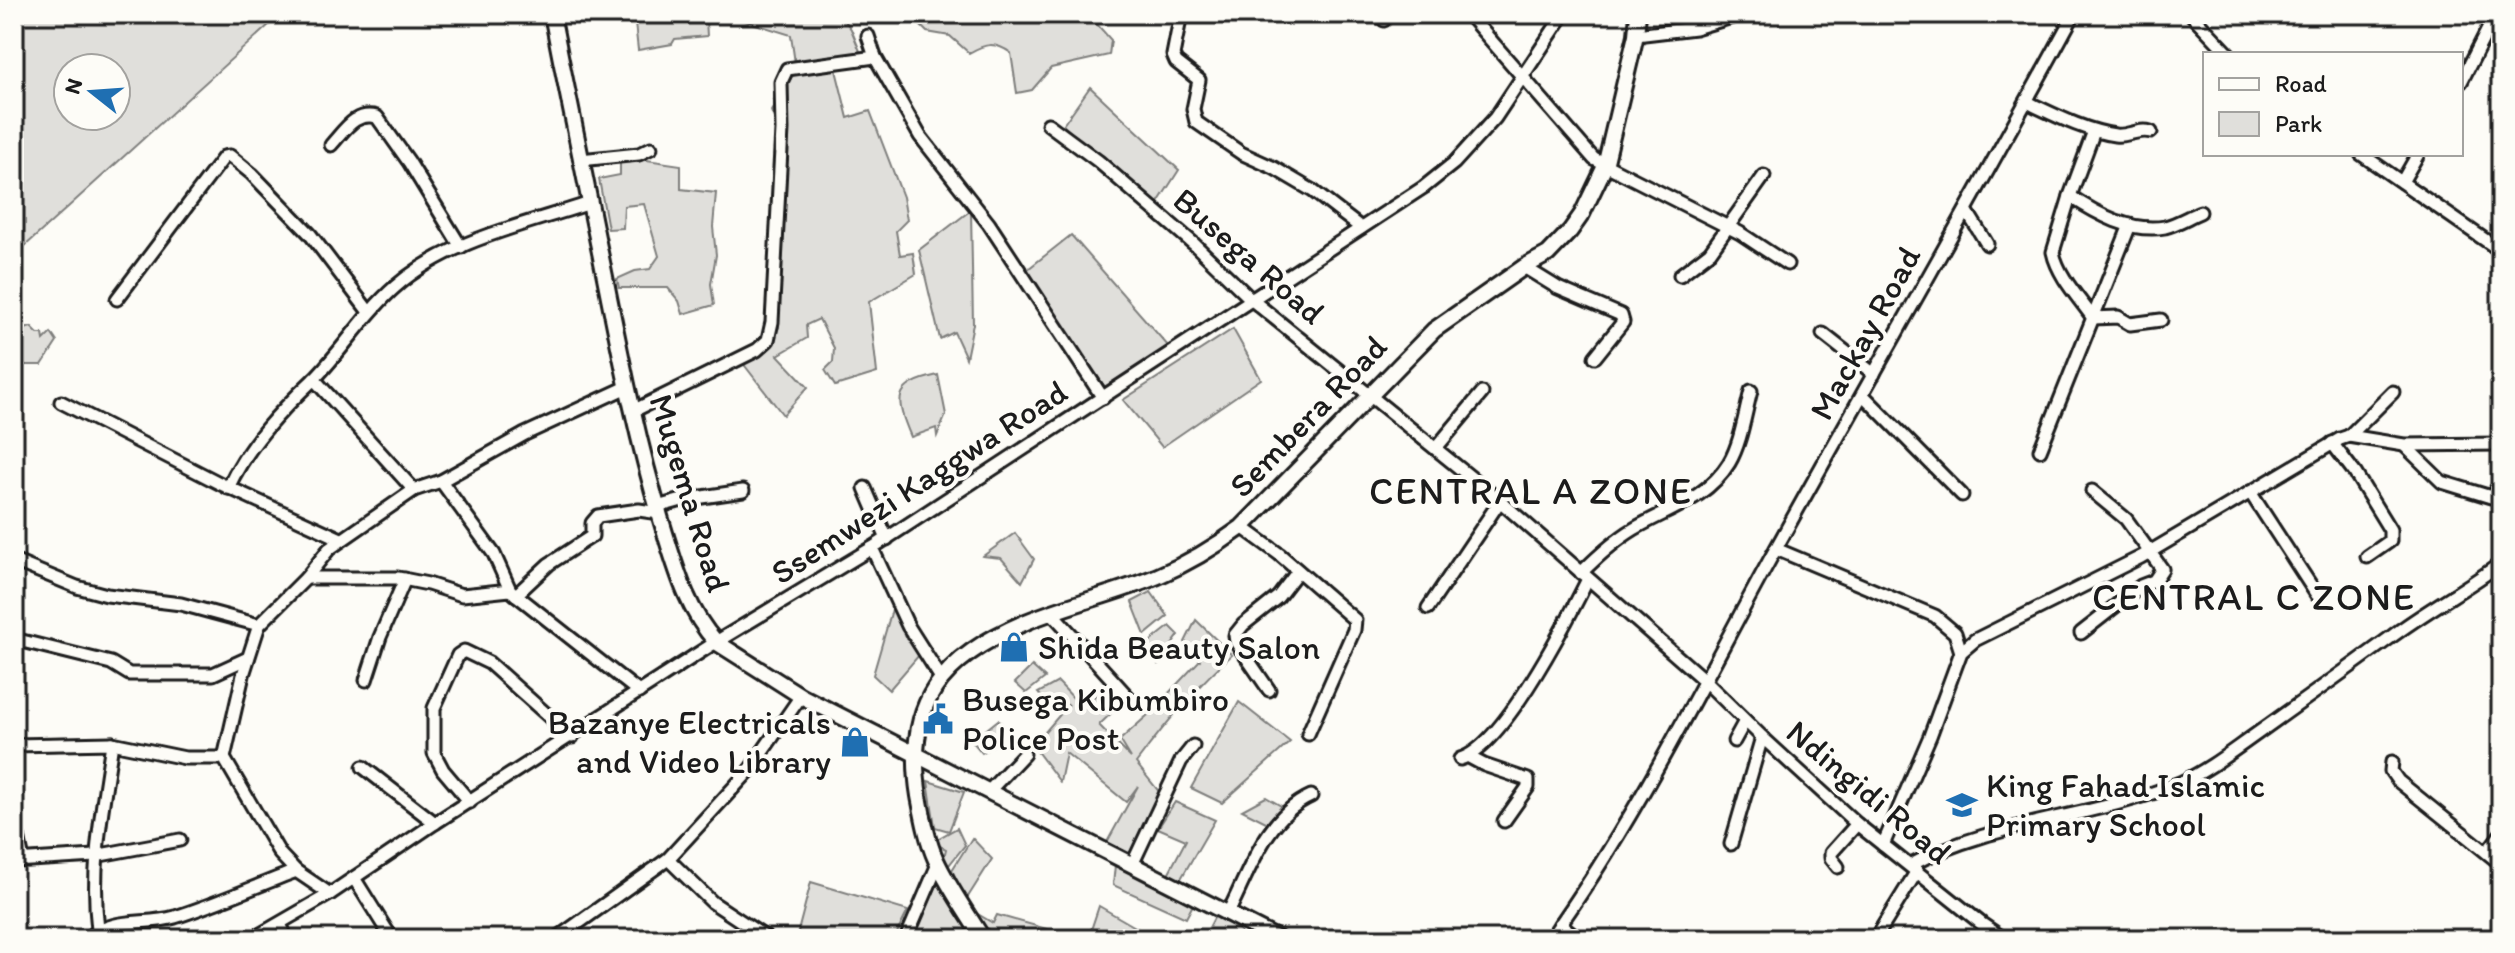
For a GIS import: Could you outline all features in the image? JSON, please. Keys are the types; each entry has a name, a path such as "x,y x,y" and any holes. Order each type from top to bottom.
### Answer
{"street":[{"name":"Mugema Road","path":"552,14 627,387 658,510 687,597 696,616 716,642 801,696 1278,939"},
{"path":"1181,14 1173,55 1176,62 1199,80 1193,109 1196,122 1241,153 1313,191 1361,228"},
{"path":"1468,14 1586,152 1605,166 1728,227 1787,264"},
{"name":"Ssemwezi Kaggwa Road","path":"252,939 330,894 716,642 887,539 1424,187 1454,163 1495,118 1564,14"},
{"name":"Sembera Road","path":"982,938 938,864 922,812 915,754 921,717 941,678 970,652 999,634 1155,577 1212,550 1242,527 1434,330 1524,267 1548,254 1582,214 1605,166 1636,35 1638,14"},
{"path":"1636,35 1695,28 1742,14"},
{"name":"Mackay Road","path":"1550,939 1639,803 1776,549 2074,14"},
{"path":"2191,14 2227,52"},
{"path":"2463,78 2488,29 2492,14"},
{"path":"868,36 875,57 920,136 989,224 1103,398"},
{"path":"633,411 757,350 768,340 772,322 782,77 787,69 875,57"},
{"path":"2027,102 2094,131 2119,136 2142,130 2151,132"},
{"path":"331,145 355,119 362,115 377,117 461,247"},
{"name":"Busega Road","path":"1048,124 1098,161 1252,300 1500,501 1704,680"},
{"path":"2093,318 2061,272 2053,252 2094,131"},
{"path":"580,160 639,154 651,148"},
{"path":"117,299 227,155 233,157 294,217 369,312"},
{"path":"2364,156 2501,251"},
{"path":"2402,182 2417,156"},
{"path":"1680,275 1710,252 1764,176"},
{"path":"2070,196 2105,217 2130,225 2164,227 2200,212"},
{"path":"228,488 243,459 292,399 314,379 369,312 395,287 428,262 461,247 590,203"},
{"path":"1966,210 1987,244"},
{"path":"2040,450 2130,225"},
{"path":"1524,267 1558,288 1621,315 1623,322 1595,357"},
{"path":"2093,318 2118,317 2130,324 2161,320"},
{"path":"1823,334 1874,374"},
{"path":"314,379 414,490"},
{"path":"330,894 296,871 280,854 224,758 259,625 341,539 414,490 441,481 525,434 627,387"},
{"path":"1504,821 1528,787 1528,780 1465,758 1493,734 1515,706 1584,576 1603,551 1634,529 1696,497 1715,483 1731,460 1751,391"},
{"path":"1883,845 1930,736 1961,652 1993,629 2151,551 2332,443 2349,436 2393,392"},
{"path":"1436,448 1482,393"},
{"path":"1863,395 1962,495"},
{"path":"61,402 228,488 341,539"},
{"path":"2349,436 2404,445 2501,444"},
{"path":"2332,443 2355,473 2390,530 2390,541 2367,557"},
{"path":"2404,445 2442,482 2491,497 2500,485"},
{"path":"441,481 494,554 513,592 639,692"},
{"path":"865,488 887,539"},
{"path":"306,578 405,579 462,595 513,592 592,536 592,523 598,516 658,510 682,500 743,491"},
{"path":"2081,633 2141,586 2154,581 2162,569 2126,519 2092,491"},
{"path":"2250,492 2317,595"},
{"path":"1428,608 1500,501"},
{"path":"1242,527 1355,620 1354,630 1308,734"},
{"path":"872,548 908,626 941,678"},
{"path":"1776,549 1935,616 1955,633 1961,652"},
{"path":"14,561 77,587 107,595 181,604 259,625"},
{"path":"1875,939 1914,868 1933,853 1970,839 2090,812 2182,782 2223,758 2501,563"},
{"path":"1269,690 1236,642 1235,635 1239,628 1278,597 1298,571"},
{"path":"366,680 380,637 405,579"},
{"path":"1052,613 1130,699"},
{"path":"14,639 111,663 129,674 213,674 248,658"},
{"path":"470,802 437,761 432,723 436,701 458,655 464,651 489,663 572,737"},
{"name":"Ndingidi Road","path":"1704,680 1857,824 2004,939"},
{"path":"556,939 668,859 749,771 801,696"},
{"path":"1734,741 1745,721"},
{"path":"1731,844 1762,737"},
{"path":"14,745 112,743 185,758 224,758"},
{"path":"98,930 95,856 112,743"},
{"path":"1132,865 1181,761 1193,746"},
{"path":"988,792 1024,754"},
{"path":"2392,762 2391,771 2398,781 2501,864"},
{"path":"363,767 435,823"},
{"path":"1228,913 1270,832 1299,801 1311,796"},
{"path":"14,817 19,861 95,856 180,840"},
{"path":"1838,867 1831,853 1857,824"},
{"path":"2487,852 2501,834"},
{"path":"668,859 712,902 768,939"},
{"path":"906,939 938,864"},
{"path":"87,939 98,930 121,923 175,917 296,871"},
{"path":"354,878 392,939"},
{"path":"280,924 287,939"},
{"path":"1560,924 1579,939"}],"green space":[{"path":"14,14 281,14 14,256"},
{"path":"634,14 840,14 851,29 862,56 845,60 836,70 848,118 870,111 903,197 907,220 896,231 900,255 913,253 916,274 869,302 877,373 835,386 825,370 833,362 834,348 819,319 806,325 807,338 778,355 808,387 783,415 742,362 768,350 779,327 776,301 783,252 781,214 787,161 781,152 788,125 775,121 771,111 796,70 791,35 736,18 706,19 707,36 675,39 672,44 638,50"},
{"path":"909,14 1088,14 1111,40 1109,55 1051,68 1032,90 1017,93 1011,53 990,45 969,53 950,36 927,32"},
{"path":"1090,87 1179,170 1154,209 1063,125"},
{"path":"620,159 681,165 681,189 716,193 713,227 716,255 711,284 714,305 683,314 679,301 668,288 619,288 617,279 635,271 650,269 659,256 644,204 624,206 623,228 608,229 599,179 620,175"},
{"path":"971,210 973,324 966,358 954,332 940,339 919,250"},
{"path":"1071,235 1169,347 1105,387 1023,273"},
{"path":"20,325 22,330 31,327 38,334 43,334 44,340 51,333 57,342 42,365 14,365 14,327"},
{"path":"1233,329 1261,379 1162,447 1123,400"},
{"path":"938,375 946,415 937,436 936,428 911,437 902,413 901,396 912,384"},
{"path":"1015,533 1034,559 1022,582 1001,558 983,556"},
{"path":"1151,592 1168,616 1145,635 1132,602"},
{"path":"893,606 920,654 889,690 873,675"},
{"path":"1196,620 1232,655 1181,706 1136,763 1160,793 1128,862 1106,844 1138,786 1126,802 1066,753 1060,782 1033,746 1069,704 1055,712 1038,693 1058,682 1083,708 1109,681 1124,701 1099,725 1131,758 1120,740 1200,660 1185,642"},
{"path":"1170,626 1179,635 1158,664 1146,645"},
{"path":"1032,666 1045,678 1026,693 1015,683"},
{"path":"1239,702 1290,742 1222,803 1191,788"},
{"path":"998,720 1012,733 982,753 972,741"},
{"path":"928,781 964,792 949,831 935,827"},
{"path":"1266,797 1286,809 1270,824 1242,810"},
{"path":"1175,802 1215,820 1179,882 1167,876 1186,840 1158,828"},
{"path":"957,828 965,845 945,870 942,865 946,849 932,842"},
{"path":"972,838 992,859 966,900 952,870"},
{"path":"1115,865 1195,901 1186,918 1113,885"},
{"path":"940,878 973,939 913,939"},
{"path":"811,882 908,911 894,939 796,939"},
{"path":"1099,906 1156,939 1088,939"},
{"path":"971,910 993,923 997,915 1082,939 989,939"},
{"path":"1216,914 1242,928 1238,939 1203,939"}],"waterway":[{"path":"14,18 22,14"}],"place":[{"name":"Shida Beauty Salon","path":"1014,647"},
{"name":"Busega Kibumbiro Police Post","path":"938,719"},
{"name":"Bazanye Electricals and Video Library","path":"855,742"},
{"name":"King Fahad Islamic Primary School","path":"1962,805"}],"district":[{"name":"CENTRAL A ZONE","path":"1531,491"},
{"name":"CENTRAL C ZONE","path":"2254,597"}]}
